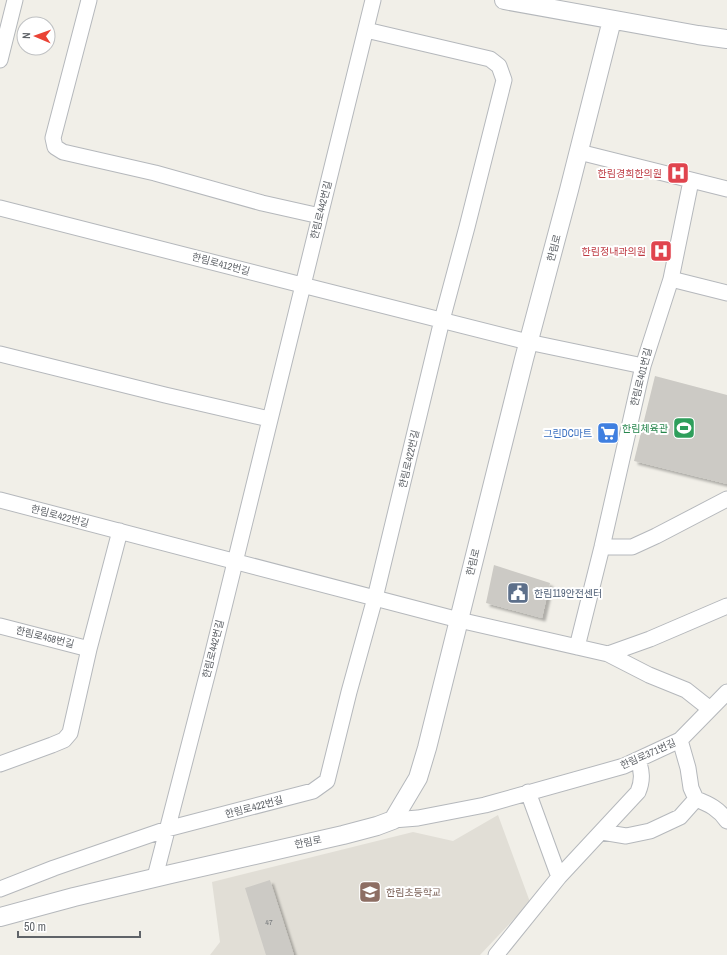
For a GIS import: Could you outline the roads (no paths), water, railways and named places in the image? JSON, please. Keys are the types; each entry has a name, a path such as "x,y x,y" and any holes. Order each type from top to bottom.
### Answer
{"street":[{"path":"0,60 15,0"},
{"path":"89,0 53,138 55,147 63,152 155,173 262,203 320,216"},
{"name":"한림로442번길","path":"155,877 235,562 269,419 374,0"},
{"path":"504,0 727,40"},
{"name":"한림로","path":"0,917 155,877 343,835 393,820 418,778 427,748 528,342 579,152 612,20"},
{"path":"366,30 490,59 499,66 504,80 468,227 442,320"},
{"path":"579,152 727,190"},
{"name":"한림로401번길","path":"576,647 602,547 643,366 671,279 691,181"},
{"name":"한림로412번길","path":"0,208 302,286 528,342 643,366"},
{"path":"671,279 727,293"},
{"name":"한림로422번길","path":"0,889 54,868 167,829 313,791 327,781 349,692 375,598 442,320"},
{"path":"0,354 269,419"},
{"path":"602,547 632,547 727,499"},
{"name":"한림로422번길","path":"0,500 459,620"},
{"path":"0,764 64,740 70,733 89,649 120,531"},
{"path":"608,654 650,639 727,606"},
{"path":"459,620 608,654 649,675 686,690 710,709"},
{"name":"한림로458번길","path":"0,626 89,649"},
{"name":"한림로371번길","path":"393,820 418,818 485,805 624,766 680,740 727,692"},
{"path":"680,740 688,768 691,788 696,799 721,813 727,821"},
{"path":"496,955 559,877 638,792 642,783 642,769 638,760"},
{"path":"528,792 559,877"},
{"path":"602,832 626,836 650,831 680,817 696,799"}],"place":[{"name":"한림경희한의원","path":"678,173"},
{"name":"한림정내과의원","path":"661,251"},
{"name":"한림체육관","path":"684,428"},
{"name":"그린DC마트","path":"608,433"},
{"name":"한림119안전센터","path":"518,593"},
{"name":"한림초등학교","path":"370,892"}]}
